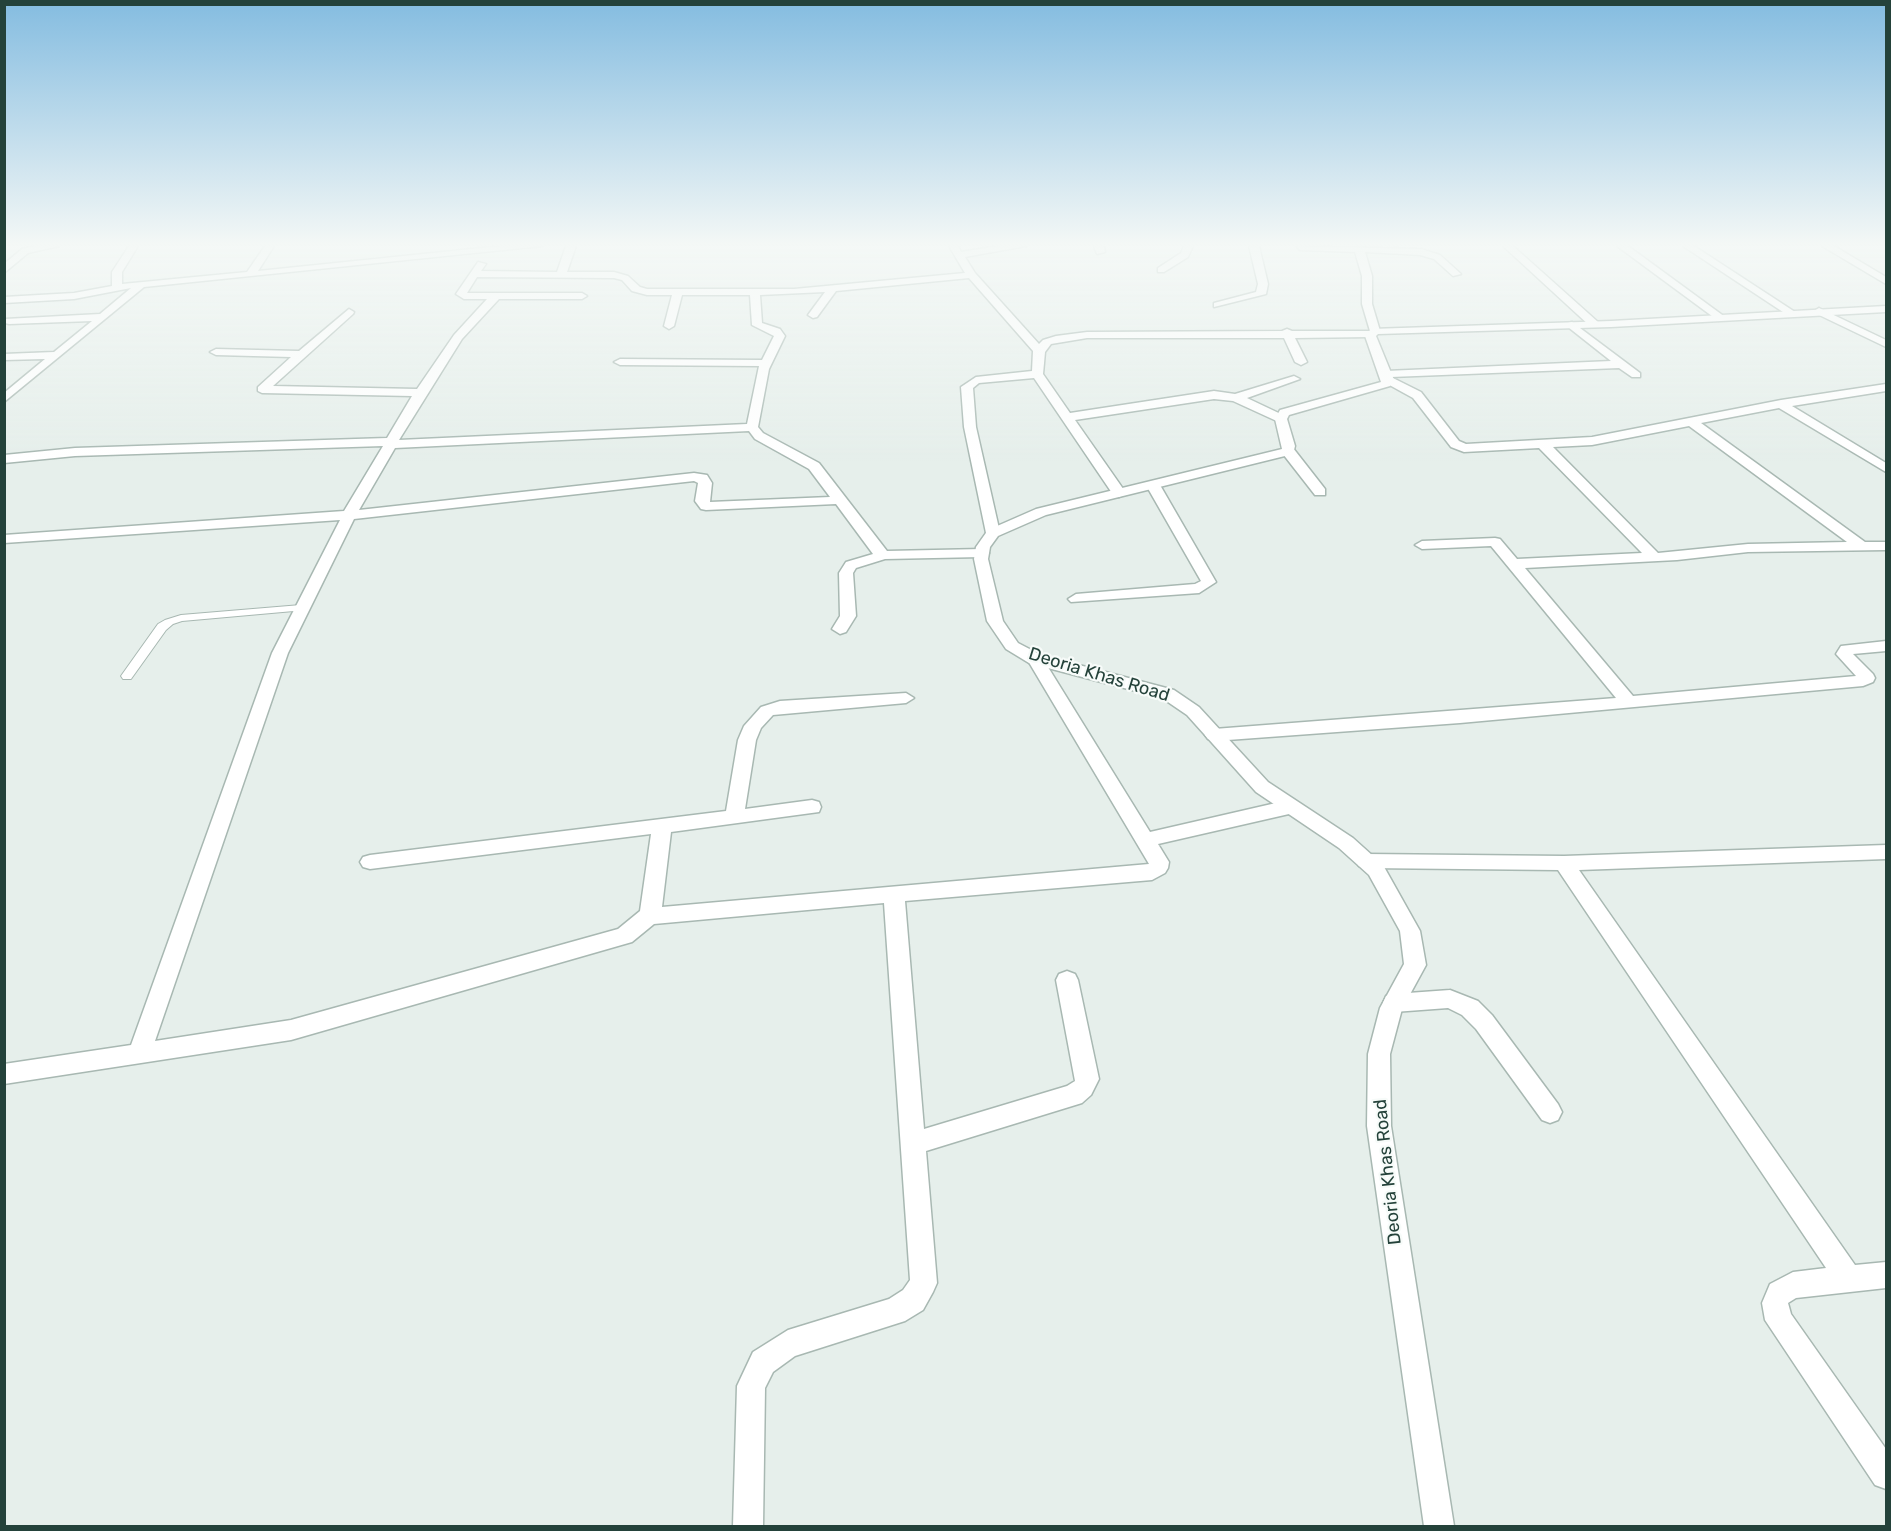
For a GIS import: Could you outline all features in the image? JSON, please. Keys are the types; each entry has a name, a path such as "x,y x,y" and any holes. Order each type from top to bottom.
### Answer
{"street":[{"path":"9,321 93,317"},
{"path":"4,399 102,317"},
{"path":"343,317 262,388 420,393"},
{"path":"139,1053 280,653 349,515 420,393 458,337 476,317"},
{"path":"669,326 671,317"},
{"path":"752,427 765,363 780,333 757,325 757,317"},
{"path":"1009,317 1039,351"},
{"path":"1320,492 1288,451 1289,446 1281,419 1284,413 1291,409 1383,386 1387,377 1370,317"},
{"path":"1587,317 1594,324"},
{"path":"1119,493 1037,374 1039,351 1047,342 1087,335 1373,332 1711,317"},
{"path":"1833,317 1887,344"},
{"path":"1572,325 1636,375"},
{"path":"1287,332 1300,362"},
{"path":"216,352 300,354"},
{"path":"4,357 58,355"},
{"path":"620,362 765,363"},
{"path":"1387,377 1622,364"},
{"path":"993,533 970,427 966,387 976,380 1037,374"},
{"path":"1387,377 1417,394 1459,447 1470,448 1592,441 1781,404 1887,387"},
{"path":"1236,398 1294,379"},
{"path":"1067,417 1203,395 1236,398 1281,419"},
{"path":"1781,404 1887,468"},
{"path":"1690,421 1861,546"},
{"path":"4,459 75,452 391,443 752,427"},
{"path":"752,427 759,435 814,466 877,550 884,555"},
{"path":"1542,443 1654,557"},
{"path":"840,629 848,616 846,573 851,565 884,555 982,553 993,533 1024,518 1288,451"},
{"path":"4,540 349,515 694,477 702,478 705,483 702,501 706,506 841,500"},
{"path":"1076,599 1199,588 1209,582 1153,485"},
{"path":"1422,545 1491,540 1629,702"},
{"path":"1513,564 1654,557 1748,548 1887,546"},
{"name":"Deoria Khas Road","path":"982,553 995,621 1012,646 1035,659 1168,694 1193,711 1256,782 1289,807 1346,843 1376,870 1410,932 1415,965 1394,1003 1379,1054 1379,1126 1439,1527"},
{"path":"1214,735 1863,681 1867,678 1844,654 1847,650 1887,646"},
{"path":"649,916 1152,872 1158,868 1159,862 1035,659"},
{"path":"734,817 747,740 753,726 767,711 780,707 906,698"},
{"path":"370,861 812,807"},
{"path":"1146,840 1289,807"},
{"path":"4,1074 316,1024 625,936 649,916 654,901 662,825"},
{"path":"1366,861 1564,863 1887,852"},
{"path":"1564,863 1849,1279"},
{"path":"748,1527 751,1386 763,1362 788,1344 895,1311 913,1300 924,1283 894,895"},
{"path":"914,1143 1074,1095 1083,1088 1086,1079 1067,980"},
{"path":"1394,1003 1450,999 1470,1008 1484,1022 1550,1112"},
{"path":"1887,1275 1793,1285 1779,1293 1775,1303 1779,1320 1887,1474"}],"lane":[{"path":"127,676 162,627 169,622 181,618 301,608"}]}
